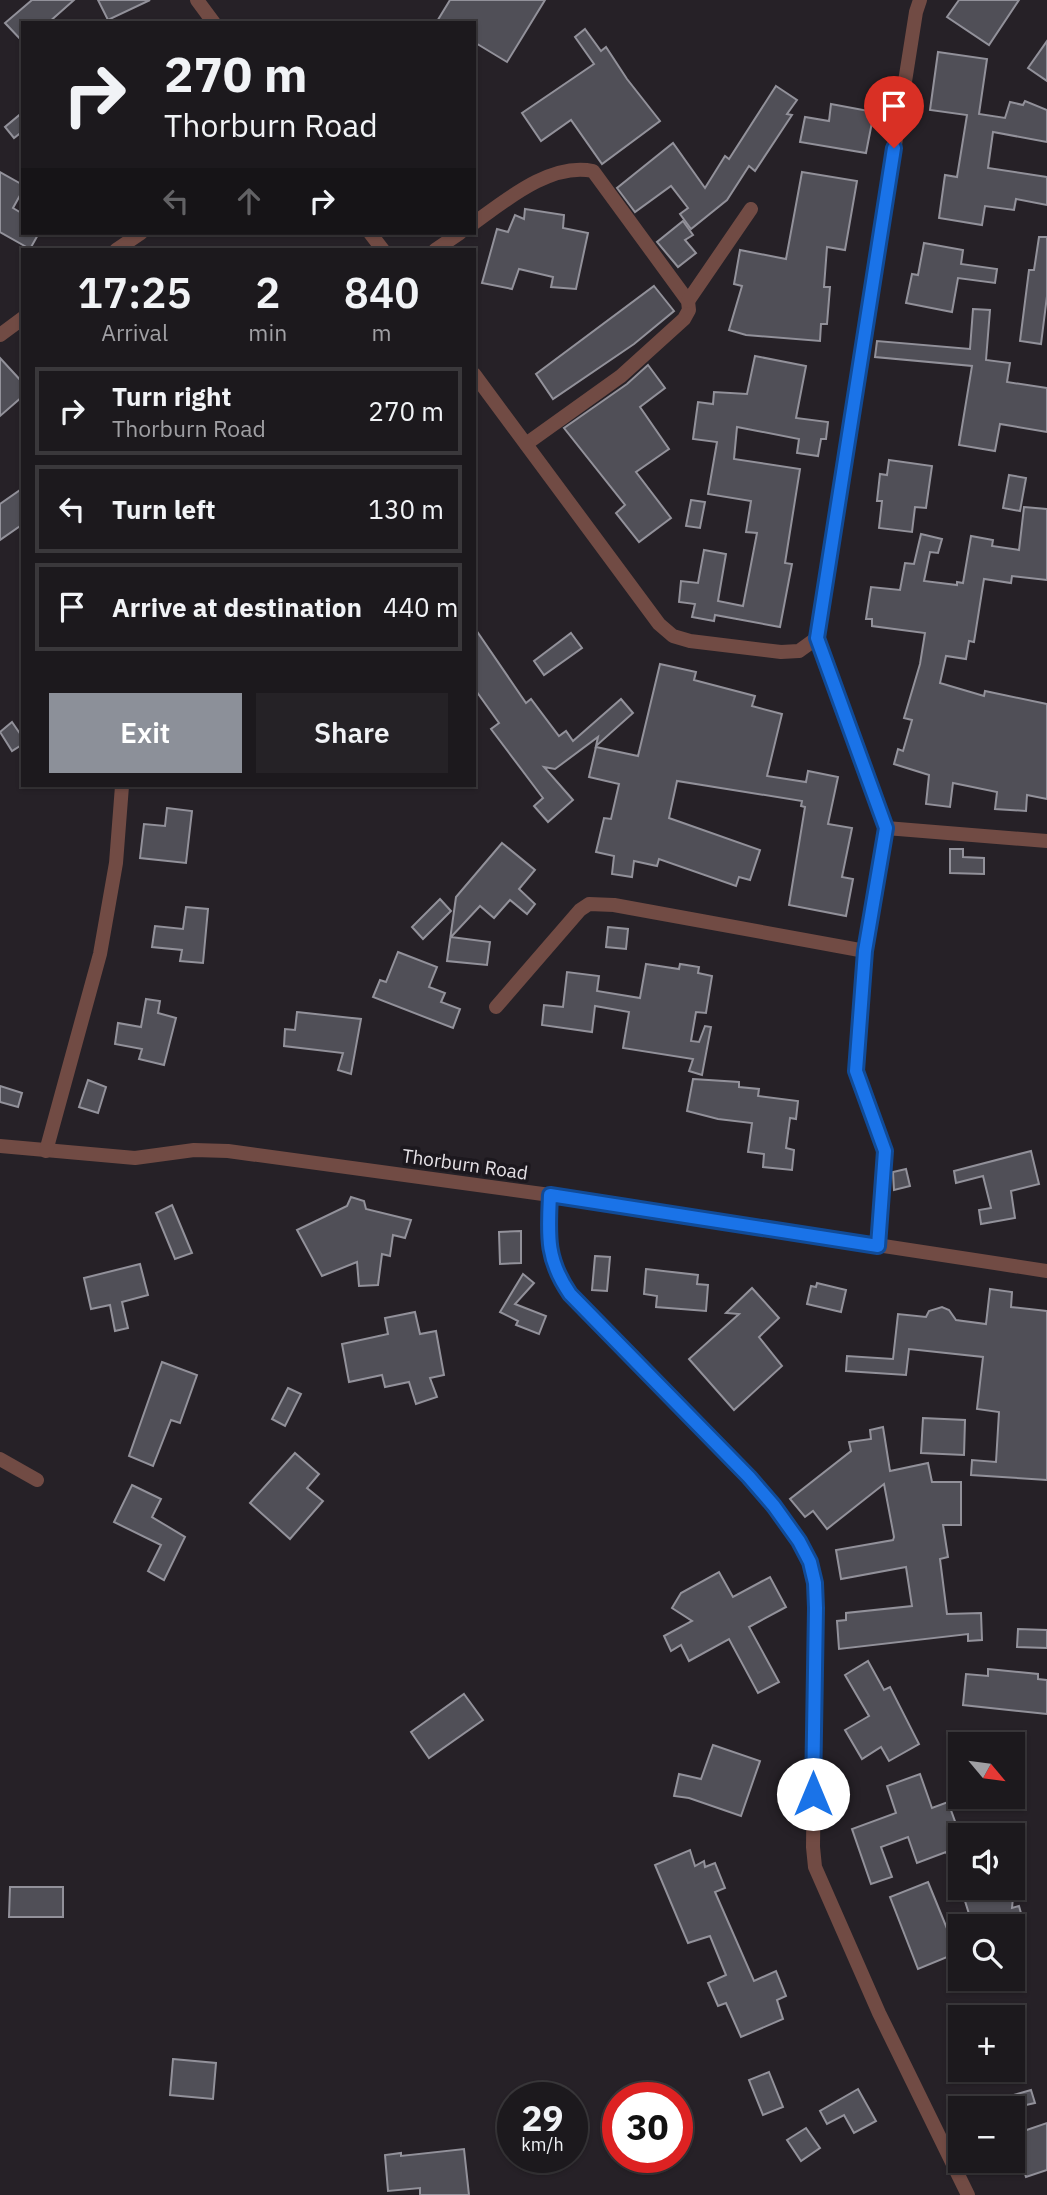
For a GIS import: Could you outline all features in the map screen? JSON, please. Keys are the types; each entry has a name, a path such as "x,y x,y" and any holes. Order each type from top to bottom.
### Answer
{"street":[{"path":"197,0 213,21"},
{"path":"878,1246 885,1151 856,1071 865,951 886,828 817,638 920,0"},
{"path":"476,222 510,197 558,173 580,168 593,171 688,301 689,310 684,319 621,376 526,444"},
{"path":"688,301 751,209"},
{"path":"119,248 138,235"},
{"path":"438,248 457,235"},
{"path":"0,335 21,319"},
{"path":"476,377 659,624 673,636 690,641 790,653 808,646 817,638"},
{"path":"46,1151 100,954 116,863 122,787"},
{"path":"886,828 1047,841"},
{"path":"496,1007 580,910 589,904 614,905 865,951"},
{"name":"Thorburn Road","path":"0,1146 135,1158 194,1150 228,1151 550,1195 1047,1272"},
{"path":"550,1195 548,1241 552,1262 570,1294 749,1477 799,1541 810,1562 815,1583 816,1608 815,1867 868,1990 968,2195"},
{"path":"0,1459 37,1480"}],"building":[{"path":"32,0 74,0 50,21 21,21 21,40 5,23"},
{"path":"98,0 150,0 108,20"},
{"path":"450,0 545,0 507,62 476,43 476,21 437,21"},
{"path":"959,0 1019,0 989,45 947,17"},
{"path":"585,29 601,51 606,47 660,121 602,164 571,120 541,141 522,113 594,64 575,37"},
{"path":"1047,41 1047,81 1028,68"},
{"path":"938,52 987,59 979,114 1005,118 1010,102 1023,105 1025,101 1047,110 1047,142 993,132 988,168 1047,177 1047,205 1016,199 1014,210 985,206 982,225 939,218 945,175 957,177 967,115 930,110"},
{"path":"776,86 797,100 787,114 792,115 755,171 749,166 727,200 691,229 680,214 688,208 671,186 635,212 617,188 673,143 705,188 725,156 729,159"},
{"path":"831,104 874,112 866,153 800,142 805,117 829,121"},
{"path":"21,114 21,133 14,138 5,127"},
{"path":"0,172 21,184 21,194 13,208 21,213 21,235 38,235 28,248 0,232"},
{"path":"802,172 857,181 845,250 827,247 824,287 830,287 827,324 821,324 820,341 746,335 729,330 742,286 734,284 740,250 786,259"},
{"path":"525,209 564,215 563,228 588,233 576,289 551,287 553,277 519,269 512,289 482,283 497,229 508,232 515,215 524,219"},
{"path":"683,221 693,235 685,240 696,253 678,267 657,242"},
{"path":"1039,237 1047,237 1047,296 1041,344 1020,341 1029,270 1034,270"},
{"path":"924,243 963,250 961,264 997,269 995,283 958,278 952,312 906,303 912,274 918,275"},
{"path":"654,286 674,311 634,344 553,399 536,374"},
{"path":"973,309 990,310 986,360 1010,363 1007,382 1047,388 1047,432 1000,424 995,451 959,445 972,366 875,357 877,341 970,349"},
{"path":"755,356 806,366 796,418 828,422 826,439 821,439 818,456 797,453 799,439 737,427 734,459 800,469 785,563 792,564 780,627 715,615 714,621 692,617 695,604 679,602 681,581 698,583 704,550 726,554 718,601 743,606 757,533 746,532 751,501 708,494 717,442 693,439 698,402 713,404 714,392 747,394"},
{"path":"0,358 21,381 21,398 0,416"},
{"path":"648,365 665,388 640,407 669,449 636,472 671,518 639,542 616,513 625,505 564,428 627,384"},
{"path":"889,460 932,466 926,508 915,507 912,532 879,528 882,501 877,501 880,474 887,475"},
{"path":"1009,475 1026,478 1020,511 1003,508"},
{"path":"21,489 21,525 0,540 0,504"},
{"path":"691,500 705,502 700,528 686,526"},
{"path":"1024,507 1047,509 1047,580 1012,576 1011,583 984,579 974,642 969,641 966,659 946,656 940,683 984,696 985,691 1047,704 1047,799 1027,795 1026,811 995,809 997,792 953,783 950,807 926,804 929,775 894,764 898,749 903,751 912,720 904,718 920,664 925,633 872,626 872,619 866,619 871,587 900,590 905,563 914,564 921,534 942,539 938,553 930,552 924,581 957,585 957,582 963,583 971,536 993,540 992,546 1019,550"},
{"path":"476,630 526,703 531,699 559,736 566,731 573,741 621,699 633,713 596,746 598,737 555,769 544,767 573,800 548,822 534,806 543,798 491,729 499,723 476,691"},
{"path":"571,633 582,648 544,675 534,661"},
{"path":"660,664 696,672 694,680 755,696 752,706 782,714 767,776 806,782 808,771 838,777 828,824 852,828 842,877 853,879 846,916 789,905 805,807 801,806 802,801 677,781 669,818 760,850 750,880 739,877 736,886 659,859 657,866 634,861 632,877 612,874 614,856 596,852 604,818 611,819 619,784 589,777 596,747 638,756"},
{"path":"12,722 21,735 21,745 12,751 0,732"},
{"path":"167,808 192,811 186,863 140,858 144,824 165,826"},
{"path":"502,843 535,870 519,889 535,904 527,914 510,900 494,918 480,906 451,937 490,942 487,965 447,961 456,897"},
{"path":"950,849 963,849 963,857 984,858 984,874 950,873"},
{"path":"440,899 451,911 423,939 412,927"},
{"path":"186,907 208,909 203,963 180,961 182,950 152,947 155,926 183,929"},
{"path":"608,927 628,929 626,949 606,947"},
{"path":"398,952 437,967 429,987 445,993 441,1002 460,1009 453,1028 373,997 380,980 386,982"},
{"path":"646,964 679,969 680,964 699,967 698,973 712,976 706,1013 696,1012 691,1041 699,1042 705,1026 711,1027 702,1075 689,1071 693,1059 623,1048 629,1012 595,1006 592,1032 542,1025 544,1005 563,1007 567,972 599,976 597,991 640,998"},
{"path":"146,999 160,1001 158,1013 176,1018 164,1065 139,1059 142,1049 115,1044 118,1023 141,1027"},
{"path":"297,1012 361,1019 351,1074 338,1070 343,1053 284,1046 285,1029 295,1030"},
{"path":"693,1079 739,1082 739,1087 759,1089 758,1096 798,1101 796,1119 790,1118 786,1148 794,1150 792,1170 763,1167 764,1154 748,1152 752,1123 718,1119 687,1111"},
{"path":"88,1080 106,1087 98,1113 79,1107"},
{"path":"0,1086 22,1093 18,1107 0,1102"},
{"path":"1031,1151 1039,1184 1011,1191 1015,1218 981,1224 979,1210 991,1208 983,1176 956,1183 954,1171"},
{"path":"906,1169 910,1186 894,1190 893,1172"},
{"path":"351,1197 364,1201 366,1209 411,1220 405,1238 393,1235 390,1256 382,1254 378,1285 359,1286 357,1262 322,1276 297,1230 347,1206"},
{"path":"172,1205 192,1253 175,1259 156,1213"},
{"path":"521,1231 521,1263 500,1264 499,1232"},
{"path":"595,1256 610,1257 607,1291 592,1290"},
{"path":"140,1264 148,1295 122,1302 128,1328 115,1331 110,1305 91,1309 84,1278"},
{"path":"646,1269 698,1275 697,1284 708,1285 706,1311 656,1307 657,1296 644,1294"},
{"path":"523,1274 534,1283 515,1304 546,1316 539,1334 516,1325 518,1321 500,1312"},
{"path":"817,1283 846,1290 841,1312 807,1304 811,1286 816,1287"},
{"path":"752,1288 779,1318 759,1337 782,1366 734,1410 689,1359 739,1314 726,1313"},
{"path":"990,1289 1012,1292 1011,1307 1047,1311 1047,1480 971,1475 972,1460 996,1462 999,1412 977,1409 983,1357 909,1349 906,1375 846,1371 847,1356 893,1359 898,1314 926,1317 929,1311 942,1307 949,1310 956,1320 986,1324"},
{"path":"415,1312 420,1334 436,1331 444,1375 430,1378 437,1397 416,1404 409,1382 385,1387 382,1375 349,1382 342,1344 388,1334 385,1318"},
{"path":"162,1362 197,1375 180,1423 171,1420 153,1466 129,1456"},
{"path":"288,1388 301,1394 285,1426 272,1419"},
{"path":"923,1418 965,1420 964,1455 921,1453"},
{"path":"883,1427 890,1471 928,1463 932,1482 961,1482 961,1525 943,1525 948,1557 940,1559 947,1614 981,1613 982,1640 968,1641 968,1634 839,1649 837,1621 846,1620 846,1613 912,1606 906,1567 841,1579 836,1550 893,1540 884,1484 827,1529 813,1511 805,1517 790,1499 851,1451 849,1442 871,1439 870,1430"},
{"path":"295,1453 319,1474 307,1488 323,1501 290,1539 250,1503"},
{"path":"132,1485 161,1499 152,1517 185,1537 164,1580 148,1571 161,1545 114,1522"},
{"path":"719,1572 733,1597 770,1577 786,1607 749,1627 779,1682 758,1693 729,1639 689,1661 681,1645 671,1651 664,1636 692,1621 672,1608 681,1593"},
{"path":"1018,1629 1047,1630 1047,1648 1017,1647"},
{"path":"868,1661 884,1690 890,1687 919,1744 889,1761 881,1747 862,1759 845,1730 869,1716 845,1675"},
{"path":"988,1669 1038,1674 1038,1679 1047,1680 1047,1714 963,1705 966,1674 988,1676"},
{"path":"464,1694 483,1720 429,1758 411,1732"},
{"path":"713,1745 760,1761 741,1816 689,1798 674,1796 679,1774 701,1779"},
{"path":"920,1774 932,1808 948,1802 948,1810 951,1810 956,1823 948,1823 948,1857 946,1852 917,1863 908,1837 881,1847 892,1877 871,1884 852,1829 896,1813 887,1786"},
{"path":"690,1850 695,1866 704,1861 705,1867 715,1863 725,1888 715,1892 754,1981 776,1971 786,1996 777,2000 783,2019 741,2037 726,2003 718,2006 708,1983 726,1975 710,1936 688,1943 655,1865"},
{"path":"928,1882 948,1931 948,1957 918,1969 890,1897"},
{"path":"10,1887 63,1887 63,1917 9,1917"},
{"path":"965,1900 1013,1900 1012,1908 1019,1906 1021,1914 969,1914"},
{"path":"173,2059 216,2063 213,2099 170,2095"},
{"path":"769,2072 783,2107 763,2115 749,2080"},
{"path":"858,2089 876,2121 854,2133 844,2115 827,2124 820,2111"},
{"path":"1031,2090 1035,2103 1025,2105 1025,2096 1010,2096"},
{"path":"1047,2123 1047,2170 1026,2177 1025,2173 1025,2131"},
{"path":"806,2128 820,2148 801,2161 787,2140"},
{"path":"464,2149 469,2195 420,2195 420,2188 388,2191 385,2155 401,2153 401,2156"}],"route":[{"path":"813,1794 816,1608 815,1583 810,1562 799,1541 774,1506 749,1477 570,1294 559,1279 548,1241 550,1195 878,1246 885,1151 883,1139 858,1082 856,1071 865,951 886,828 817,638 894,148"}]}
